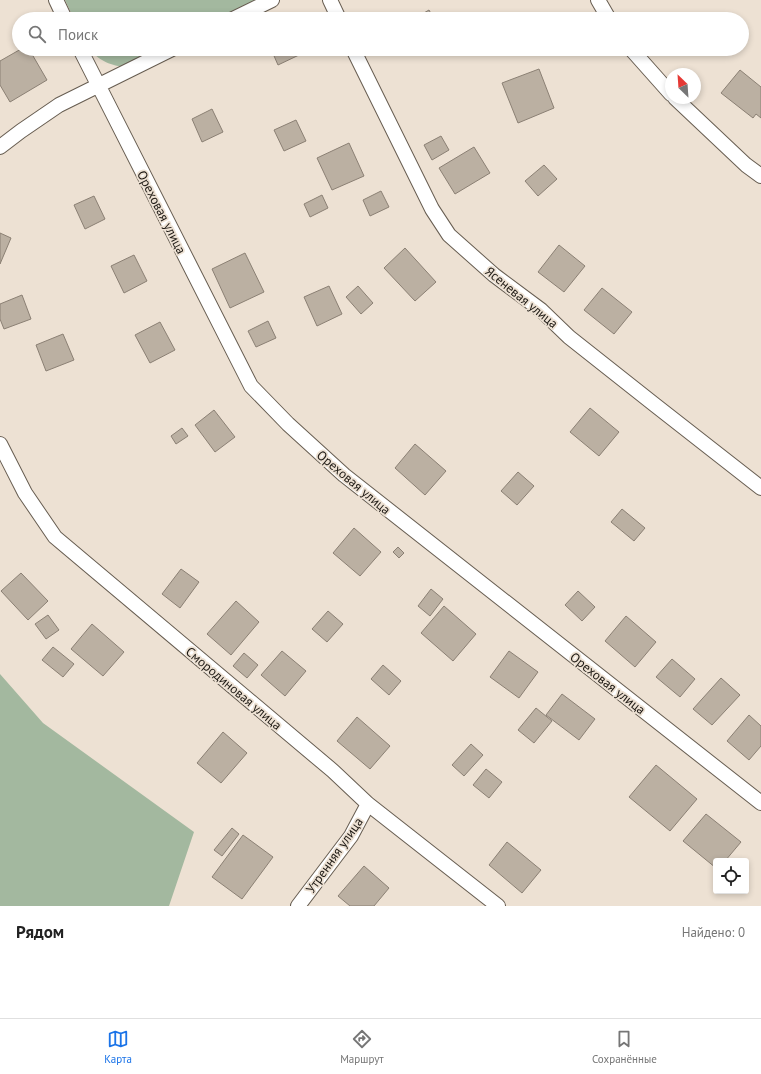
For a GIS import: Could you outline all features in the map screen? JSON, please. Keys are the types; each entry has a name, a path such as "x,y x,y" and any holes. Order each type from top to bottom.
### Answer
{"street":[{"path":"56,0 62,12"},
{"path":"247,12 272,0"},
{"path":"330,0 336,12"},
{"path":"598,0 605,12"},
{"name":"Ореховая улица","path":"83,56 251,386 288,424 344,475 761,803"},
{"path":"0,147 59,105 157,56"},
{"name":"Ясеневая улица","path":"356,56 432,209 449,235 494,275 542,310 569,337 761,488"},
{"path":"637,56 665,87"},
{"path":"681,104 746,165 761,176"},
{"name":"Смородиновая улица","path":"0,444 25,493 55,537 333,771 368,804 498,906"},
{"name":"Утренняя улица","path":"298,906 351,836 368,804"}],"green space":[{"path":"65,0 257,0 233,12 71,12"},
{"path":"96,56 146,56 126,66 116,66"},
{"path":"0,674 43,723 194,832 169,906 0,906"}],"building":[{"path":"12,54 12,56 33,56 47,80 10,102 0,85 0,61"},
{"path":"274,56 297,56 278,65"},
{"path":"539,69 554,108 518,123 502,83"},
{"path":"740,70 761,87 761,118 756,114 753,118 721,93"},
{"path":"212,109 223,132 202,142 192,119"},
{"path":"296,120 306,141 284,151 274,130"},
{"path":"441,136 449,150 432,160 424,145"},
{"path":"349,143 364,176 332,190 317,158"},
{"path":"474,147 490,173 455,194 439,168"},
{"path":"544,165 557,179 538,196 525,181"},
{"path":"381,191 389,207 370,216 363,200"},
{"path":"322,195 328,208 310,217 304,204"},
{"path":"94,196 105,219 85,229 74,205"},
{"path":"0,233 11,238 0,264"},
{"path":"559,245 585,266 564,292 538,272"},
{"path":"405,248 436,282 415,301 384,268"},
{"path":"245,253 264,292 230,308 212,269"},
{"path":"134,255 147,281 124,293 111,266"},
{"path":"329,286 342,314 317,326 304,297"},
{"path":"358,286 373,303 361,314 346,297"},
{"path":"602,288 632,312 614,334 584,310"},
{"path":"22,295 31,319 4,329 0,319 0,304"},
{"path":"268,321 276,338 256,347 248,331"},
{"path":"160,322 175,350 150,363 135,335"},
{"path":"63,334 74,360 46,371 36,345"},
{"path":"590,408 619,432 599,456 570,432"},
{"path":"214,410 235,437 215,452 195,425"},
{"path":"182,428 188,436 176,444 171,436"},
{"path":"415,444 446,471 425,495 395,468"},
{"path":"518,472 534,486 517,505 501,491"},
{"path":"622,509 645,528 634,541 611,522"},
{"path":"354,528 381,552 360,576 333,553"},
{"path":"398,547 404,553 399,558 393,552"},
{"path":"181,569 199,582 180,608 162,594"},
{"path":"21,573 48,601 28,620 1,591"},
{"path":"431,589 443,599 430,616 418,606"},
{"path":"578,591 595,607 582,621 565,605"},
{"path":"236,601 259,622 231,655 207,634"},
{"path":"444,606 476,634 453,661 421,633"},
{"path":"328,611 343,624 327,642 312,629"},
{"path":"48,615 59,630 46,639 35,624"},
{"path":"626,616 656,642 635,667 605,641"},
{"path":"92,624 124,652 103,676 71,649"},
{"path":"53,647 74,664 63,677 42,660"},
{"path":"282,651 306,671 285,696 261,675"},
{"path":"509,651 538,672 519,698 490,677"},
{"path":"244,653 258,665 247,678 233,666"},
{"path":"672,659 695,679 680,697 656,677"},
{"path":"383,665 401,681 389,695 371,679"},
{"path":"721,678 740,695 712,725 693,709"},
{"path":"562,694 595,719 579,740 546,715"},
{"path":"536,708 552,721 534,743 518,730"},
{"path":"749,715 761,726 761,746 749,760 727,741"},
{"path":"357,717 390,746 370,769 337,741"},
{"path":"223,732 247,753 221,783 197,763"},
{"path":"471,744 483,755 464,776 452,765"},
{"path":"656,765 697,799 670,831 629,797"},
{"path":"486,769 502,782 489,798 473,785"},
{"path":"706,814 741,842 728,858 713,858 713,866 683,841"},
{"path":"232,828 239,834 222,856 214,850"},
{"path":"243,835 273,857 242,899 212,877"},
{"path":"507,842 541,870 522,893 489,865"},
{"path":"364,866 389,888 374,906 350,906 338,896"}]}
